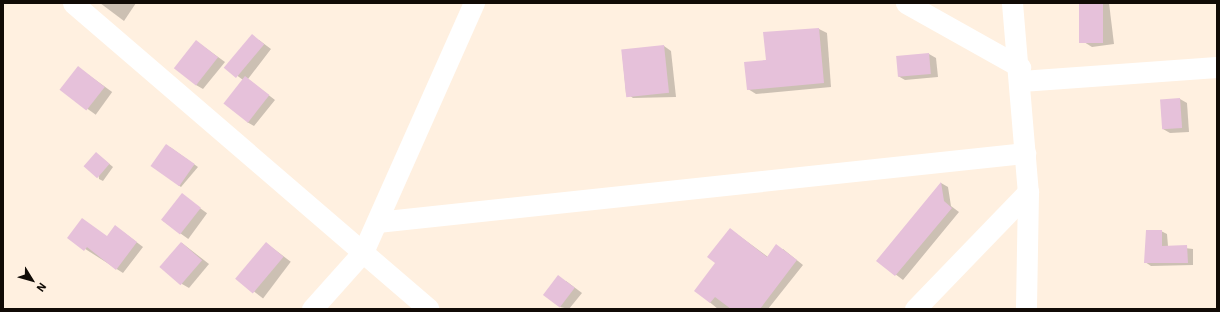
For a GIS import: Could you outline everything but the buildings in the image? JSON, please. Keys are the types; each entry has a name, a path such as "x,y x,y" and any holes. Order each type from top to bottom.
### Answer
{"street":[{"path":"73,3 429,309"},
{"path":"312,309 363,252 474,3"},
{"path":"906,3 1021,74 1217,67"},
{"path":"1012,3 1021,74 1028,192 1026,309"},
{"path":"377,222 1025,153"},
{"path":"915,309 1028,192"}]}
